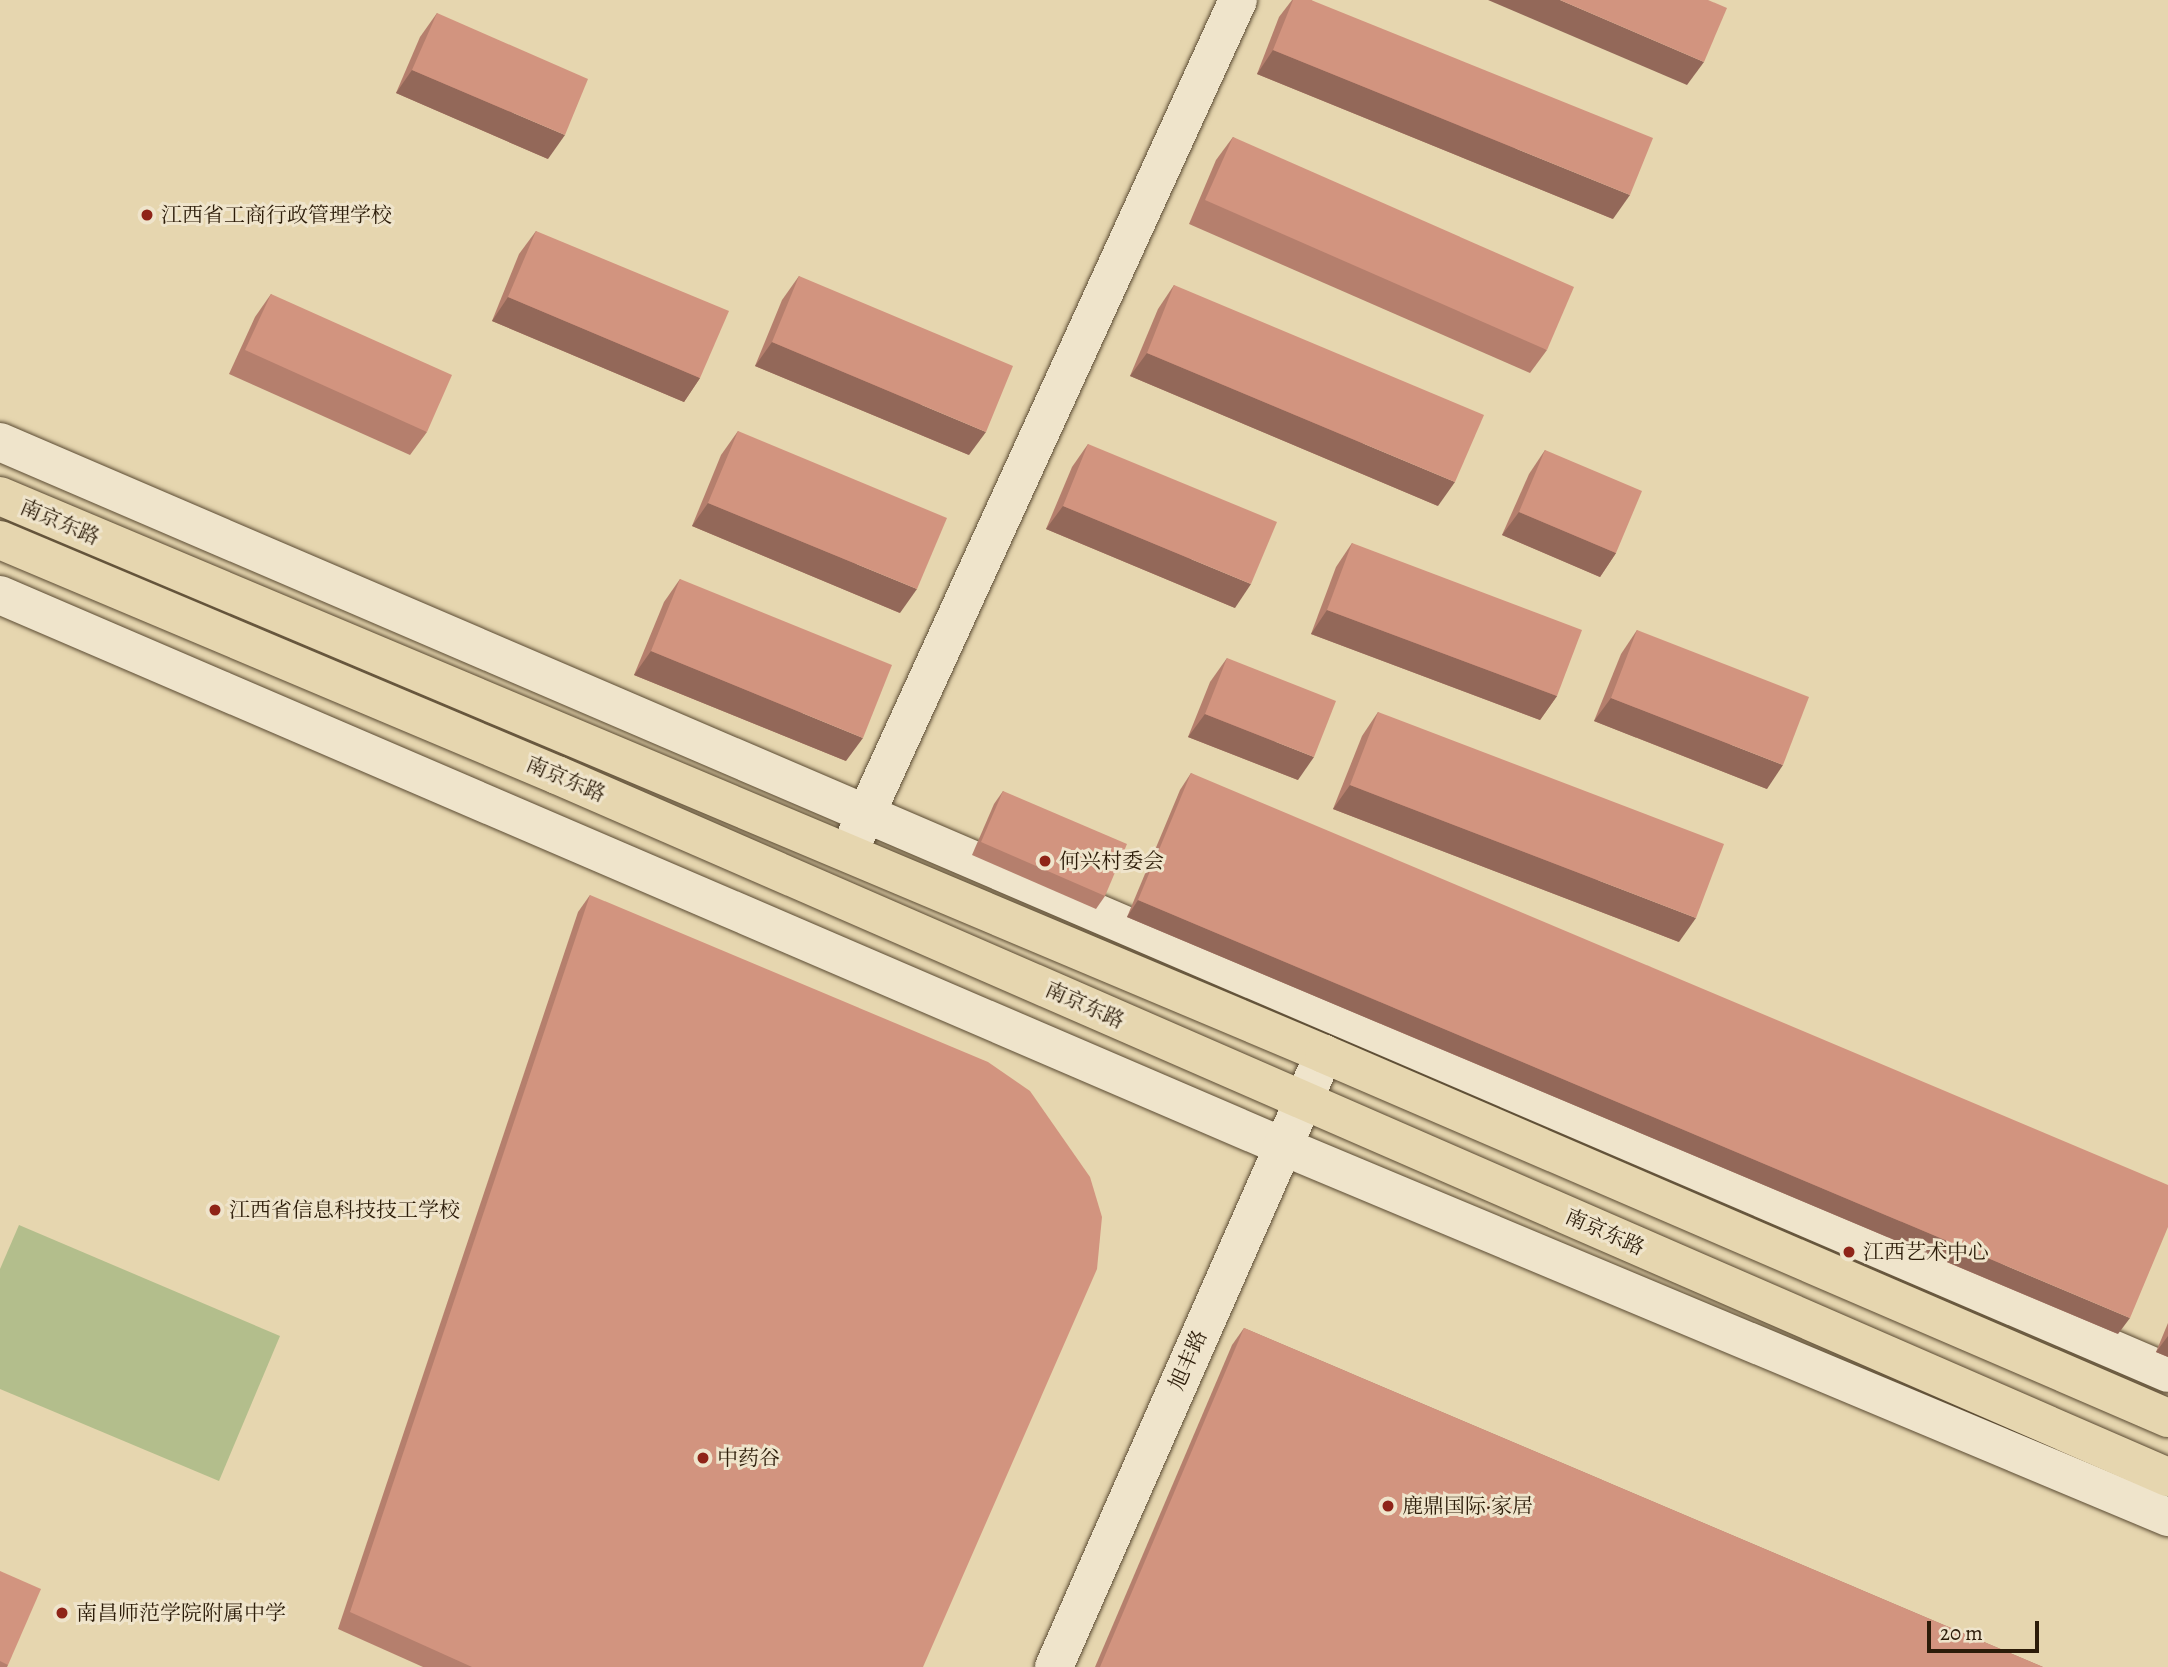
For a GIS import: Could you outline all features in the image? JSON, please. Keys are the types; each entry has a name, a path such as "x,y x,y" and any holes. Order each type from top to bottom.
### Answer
{"main road":[{"name":"南京东路","path":"0,496 1324,1054 2168,1418"},
{"name":"南京东路","path":"0,540 1303,1100 2168,1478"}],"street":[{"path":"848,854 1238,0"},
{"path":"0,442 2168,1373"},
{"path":"0,595 1282,1146 2168,1517"},
{"name":"旭丰路","path":"1054,1667 1324,1054"}],"green space":[{"path":"19,1225 280,1336 219,1481 0,1389 0,1269"}],"building":[{"path":"1293,0 1311,0 1653,138 1630,195 1273,50"},
{"path":"1560,0 1708,0 1727,8 1704,62"},
{"path":"437,13 588,79 565,135 412,70"},
{"path":"1233,137 1574,287 1547,350 1205,200"},
{"path":"536,231 729,311 700,378 508,297"},
{"path":"799,276 1013,366 986,432 772,342"},
{"path":"1174,285 1484,415 1455,482 1147,353"},
{"path":"271,294 452,375 427,432 245,350"},
{"path":"738,431 947,518 917,589 708,503"},
{"path":"1088,444 1277,522 1251,584 1063,506"},
{"path":"1545,450 1642,491 1616,553 1519,512"},
{"path":"1352,543 1582,630 1557,696 1327,610"},
{"path":"680,579 892,665 863,738 651,651"},
{"path":"1637,630 1809,697 1783,765 1611,698"},
{"path":"1227,658 1336,701 1314,757 1205,714"},
{"path":"1378,712 1724,844 1696,918 1350,785"},
{"path":"1191,773 2168,1185 2168,1227 2130,1318 1138,900"},
{"path":"1003,791 1127,844 1105,896 981,842"},
{"name":"中药谷","path":"590,895 988,1062 1030,1091 1090,1177 1102,1217 1097,1269 923,1667 472,1667 350,1612"},
{"name":"鹿鼎国际·家居","path":"1244,1328 2043,1667 1100,1667"},
{"path":"0,1571 41,1589 8,1665 0,1661"}],"place":[{"name":"江西省工商行政管理学校","path":"147,215"},
{"name":"何兴村委会","path":"1045,861"},
{"name":"江西省信息科技技工学校","path":"215,1210"},
{"name":"江西艺术中心","path":"1849,1252"},
{"name":"中药谷","path":"703,1458"},
{"name":"鹿鼎国际·家居","path":"1388,1506"},
{"name":"南昌师范学院附属中学","path":"62,1613"}]}
